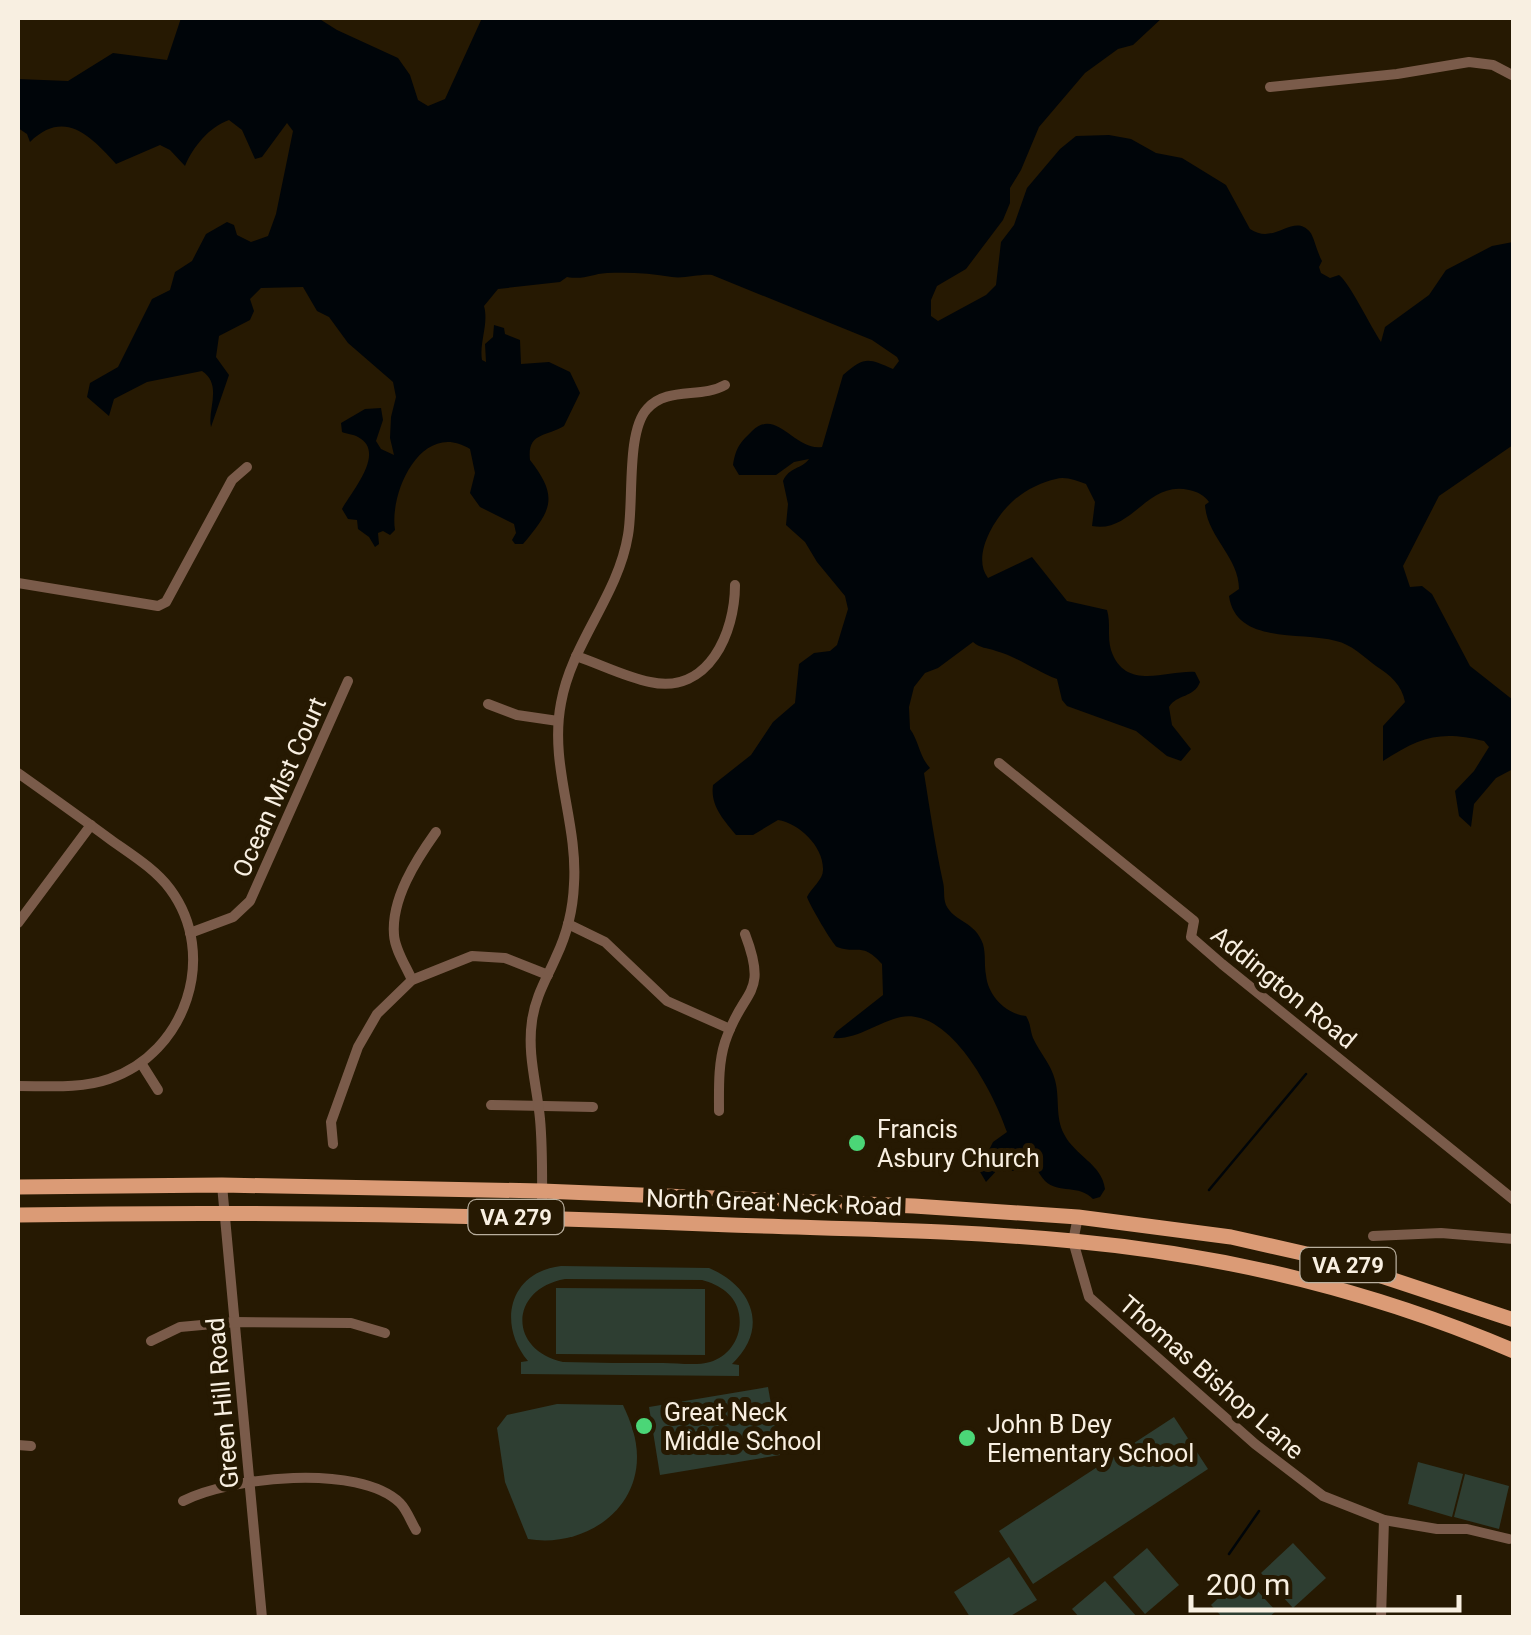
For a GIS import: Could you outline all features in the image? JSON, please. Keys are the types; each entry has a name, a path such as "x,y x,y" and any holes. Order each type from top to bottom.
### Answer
{"main road":[{"name":"North Great Neck Road","path":"18,1187 222,1185 542,1191 914,1206 1078,1217 1231,1237 1332,1260 1514,1320"},
{"name":"North Great Neck Road","path":"18,1214 225,1212 542,1217 1073,1241 1236,1264 1337,1288 1456,1326 1514,1350"}],"street":[{"path":"1270,87 1469,62 1492,65 1514,76"},
{"path":"542,1217 538,1106 530,1039 535,1007 568,924 574,864 560,774 558,721 566,679 610,594 622,560 628,534 636,432 643,414 662,398 725,386"},
{"path":"18,583 158,606 166,602 232,480 246,466"},
{"path":"576,656 654,683 691,679 710,663 723,642 735,612 735,584"},
{"name":"Ocean Mist Court","path":"190,934 232,917 250,900 348,680"},
{"path":"488,704 517,715 558,721"},
{"name":"Addington Road","path":"999,763 1194,922 1191,936 1222,964 1514,1200"},
{"path":"18,772 158,876 177,900 190,934 194,964 186,1002 172,1033 141,1063 96,1083 18,1086"},
{"path":"18,923 90,825"},
{"path":"412,980 394,939 395,914 416,860 436,832"},
{"path":"568,924 605,942 667,1002 730,1030"},
{"path":"719,1111 720,1064 730,1030 756,980 756,962 745,934"},
{"path":"333,1144 331,1122 358,1048 377,1014 412,980 472,956 505,958 548,975"},
{"path":"141,1063 158,1090"},
{"path":"491,1104 594,1108"},
{"name":"Green Hill Road","path":"222,1185 262,1618"},
{"name":"Thomas Bishop Lane","path":"1078,1217 1073,1241 1088,1297 1255,1444 1323,1496 1384,1520 1468,1529 1508,1539"},
{"path":"1374,1236 1441,1233 1514,1239"},
{"path":"151,1341 180,1327 234,1322 351,1323 386,1333"},
{"path":"18,1445 31,1446"},
{"path":"182,1501 206,1489 320,1477 355,1480 400,1503 416,1530"},
{"path":"1381,1618 1384,1520"}],"green space":[{"path":"561,1266 709,1268 724,1276 751,1309 750,1336 732,1364 739,1365 739,1376 521,1374 521,1362 528,1361 513,1331 513,1302 530,1278","holes":["565,1279 702,1280 726,1292 739,1314 734,1344 710,1362 563,1362 545,1355 525,1333 522,1320 533,1294"]},
{"path":"556,1288 705,1289 705,1355 556,1354"},
{"path":"768,1387 780,1455 660,1475 649,1407"},
{"path":"557,1404 623,1405 636,1444 634,1477 627,1495 602,1523 567,1538 528,1539 505,1482 497,1428 507,1415"},
{"path":"1174,1417 1208,1469 1033,1584 999,1531"},
{"path":"1418,1462 1463,1474 1452,1517 1408,1504"},
{"path":"1465,1474 1509,1486 1499,1529 1454,1517"},
{"path":"1293,1543 1326,1578 1293,1608 1261,1573"},
{"path":"1147,1548 1179,1585 1145,1614 1113,1577"},
{"path":"1009,1557 1037,1600 1009,1617 970,1617 954,1592"},
{"path":"1243,1575 1276,1611 1269,1617 1222,1617 1211,1605"},
{"path":"1105,1581 1137,1617 1079,1617 1072,1609"}],"shaded area":[{"path":"181,18 318,18 398,58 410,75 418,100 428,106 445,99 482,18 1162,18 1133,45 1118,49 1085,73 1039,127 1010,188 1010,203 1003,220 966,269 937,286 931,300 931,316 938,321 986,295 996,285 1001,242 1014,225 1027,188 1076,136 1131,139 1156,153 1182,158 1226,185 1250,229 1259,233 1304,227 1322,261 1321,273 1343,279 1381,342 1385,327 1429,295 1446,270 1492,246 1513,242 1513,445 1439,496 1403,566 1410,587 1422,586 1432,594 1470,666 1513,700 1513,769 1496,778 1474,804 1471,827 1459,816 1455,791 1489,747 1484,741 1455,736 1431,738 1383,761 1383,726 1405,702 1398,686 1386,673 1342,643 1272,633 1244,622 1234,612 1229,596 1239,589 1238,578 1211,527 1205,505 1209,502 1200,494 1174,489 1162,493 1106,526 1092,526 1095,502 1086,484 1063,478 1050,480 1017,497 987,537 982,559 988,578 1032,557 1067,601 1107,610 1111,650 1126,671 1148,676 1195,672 1200,682 1194,691 1169,707 1172,725 1191,749 1181,761 1167,756 1136,731 1067,706 1057,679 973,642 925,673 914,687 909,707 910,729 930,768 924,773 946,905 979,936 987,983 994,997 1005,1008 1026,1016 1053,1074 1064,1134 1094,1166 1105,1189 1093,1199 1082,1192 1051,1185 1035,1167 1023,1163 1013,1171 999,1168 986,1182 979,1170 993,1142 1007,1132 968,1057 937,1026 919,1018 892,1019 851,1036 833,1038 883,995 882,964 864,951 837,947 816,915 807,897 823,870 819,853 809,838 778,820 753,835 736,835 719,812 713,793 713,785 751,755 773,722 795,703 799,664 814,653 830,651 837,645 848,609 845,596 805,542 786,525 788,504 783,481 809,459 794,462 776,475 739,475 733,465 737,449 752,431 770,424 803,443 822,447 843,375 867,361 893,369 899,361 897,357 872,340 712,275 607,273 498,289 484,306 482,360 486,362 485,344 493,337 494,325 504,328 505,334 520,340 521,364 549,362 570,372 580,393 564,426 539,437 530,451 530,460 548,493 546,512 523,544 515,544 514,524 480,507 470,493 475,473 470,449 453,442 437,444 412,464 397,497 395,530 390,535 378,533 379,544 375,547 358,529 357,520 348,519 342,509 364,472 369,452 358,437 342,432 341,423 365,409 381,408 383,420 376,441 381,449 394,455 390,438 396,397 393,382 348,343 329,317 317,311 303,287 261,288 250,299 254,311 250,320 219,336 216,357 229,375 211,427 212,383 202,371 147,382 114,399 109,416 87,397 90,383 118,367 152,299 170,290 175,272 192,261 206,234 227,222 234,225 237,235 251,242 268,236 293,131 287,123 262,157 255,159 242,130 229,120 202,138 185,166 160,145 116,164 86,136 65,127 42,132 30,142 18,128 18,79 68,81 113,53 167,60"}],"waterway":[{"path":"1209,1190 1306,1074"},
{"path":"1229,1554 1259,1511"}],"place":[{"name":"Francis Asbury Church","path":"857,1143"},
{"name":"Great Neck Middle School","path":"644,1426"},
{"name":"John B Dey Elementary School","path":"967,1438"}]}
